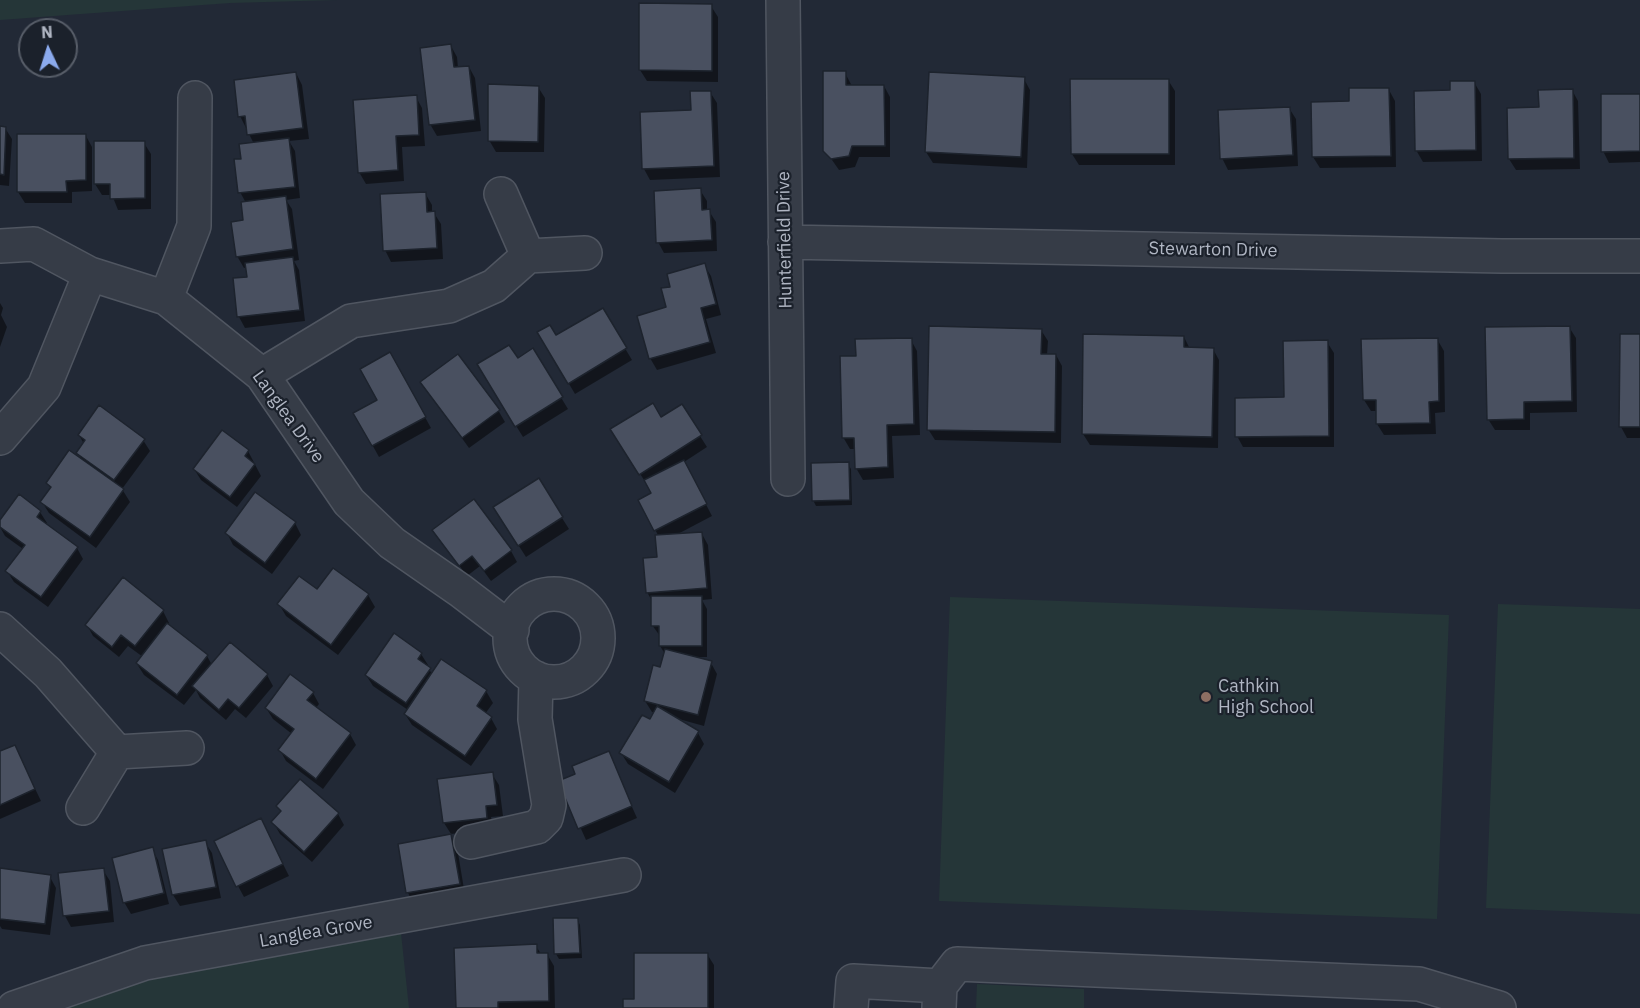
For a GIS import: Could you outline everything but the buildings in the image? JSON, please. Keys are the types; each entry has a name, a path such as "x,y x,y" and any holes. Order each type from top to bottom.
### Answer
{"street":[{"name":"Hunterfield Drive","path":"783,0 788,479"},
{"path":"165,298 194,226 195,98"},
{"path":"501,194 528,256"},
{"name":"Stewarton Drive","path":"785,242 1502,256 1640,256"},
{"name":"Langlea Drive","path":"0,246 34,244 90,274 165,298 262,375 349,502 392,543 512,630"},
{"path":"262,375 351,321 449,306 494,286 528,256 585,253"},
{"path":"0,438 44,387 90,274"},
{"path":"556,593 577,600 589,610 599,634 591,663 570,681 549,684 537,678 527,675 510,649 513,619 531,600 556,593"},
{"path":"0,629 48,673 117,752"},
{"path":"471,842 537,827 546,818 549,805 535,719 537,678"},
{"path":"117,752 187,748"},
{"path":"83,808 117,752"},
{"name":"Langlea Grove","path":"14,1008 145,963 624,875"},
{"path":"851,1008 853,981 939,997 957,964 1419,984 1499,1008"}],"shaded area":[{"path":"0,0 338,0 230,3 0,20"},
{"path":"950,597 1449,615 1437,919 939,901"},
{"path":"1498,604 1640,609 1640,914 1486,908"},
{"path":"401,933 409,1008 68,1008 94,994 173,972"},
{"path":"977,984 1084,989 1084,1008 976,1008"}],"place":[{"name":"Cathkin High School","path":"1206,697"}]}
